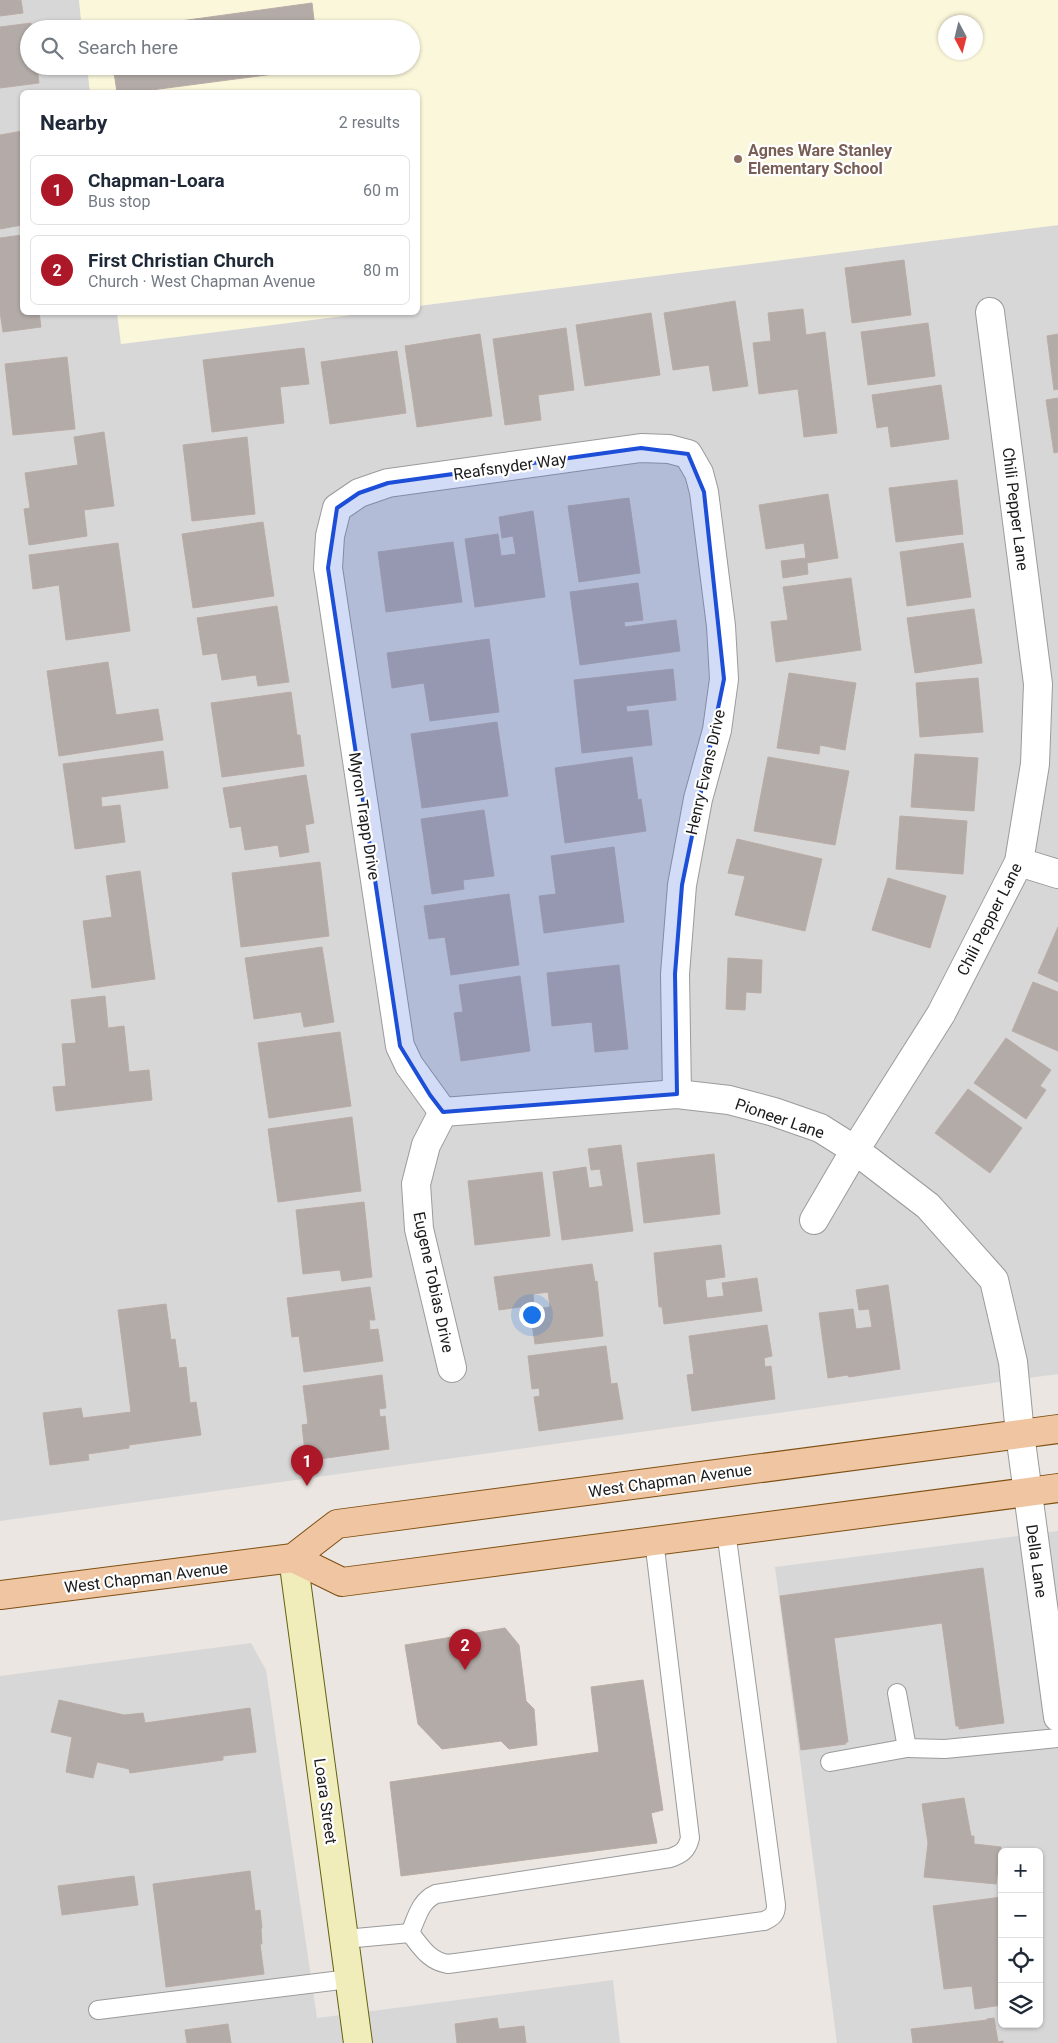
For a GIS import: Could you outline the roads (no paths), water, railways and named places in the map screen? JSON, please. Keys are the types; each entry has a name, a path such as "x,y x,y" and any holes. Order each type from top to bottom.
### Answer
{"main road":[{"name":"West Chapman Avenue","path":"0,1596 293,1558 337,1524 1058,1429"},
{"path":"293,1558 342,1582 1058,1488"}],"street":[{"name":"Chili Pepper Lane","path":"814,1220 855,1150 941,1014 1019,862 1035,764 1038,684 990,312"},
{"name":"Reafsnyder Way","path":"337,508 358,493 388,482 641,448 669,448 688,454"},
{"name":"Henry Evans Drive","path":"677,1094 675,974 682,885 698,799 717,730 724,679 721,626 704,492 699,473 688,454"},
{"name":"Myron Trapp Drive","path":"337,508 330,536 328,568 400,1046 409,1065 443,1112"},
{"path":"1019,862 1058,874"},
{"name":"Pioneer Lane","path":"443,1112 677,1094 729,1100 774,1112 820,1128 855,1150 928,1206 994,1280 1013,1362 1020,1434"},
{"name":"Eugene Tobias Drive","path":"443,1112 426,1145 416,1184 419,1229 452,1368"},
{"name":"Della Lane","path":"1020,1434 1058,1717"},
{"name":"Loara Street","path":"293,1558 358,2043"}],"lane":[{"path":"410,1933 429,1957 438,1962 448,1964 764,1921 772,1918 776,1911 776,1905 726,1531"},
{"path":"410,1933 423,1902 436,1894 670,1858 680,1854 688,1847 690,1838 654,1540"},
{"path":"897,1692 907,1748"},
{"path":"830,1762 907,1748 945,1748 1058,1738"},
{"path":"345,1939 410,1933"},
{"path":"98,2010 350,1978"}],"place":[{"name":"Agnes Ware Stanley Elementary School","path":"738,159"},
{"name":"Chapman-Loara","path":"307,1486"},
{"name":"First Christian Church","path":"465,1670"}]}
